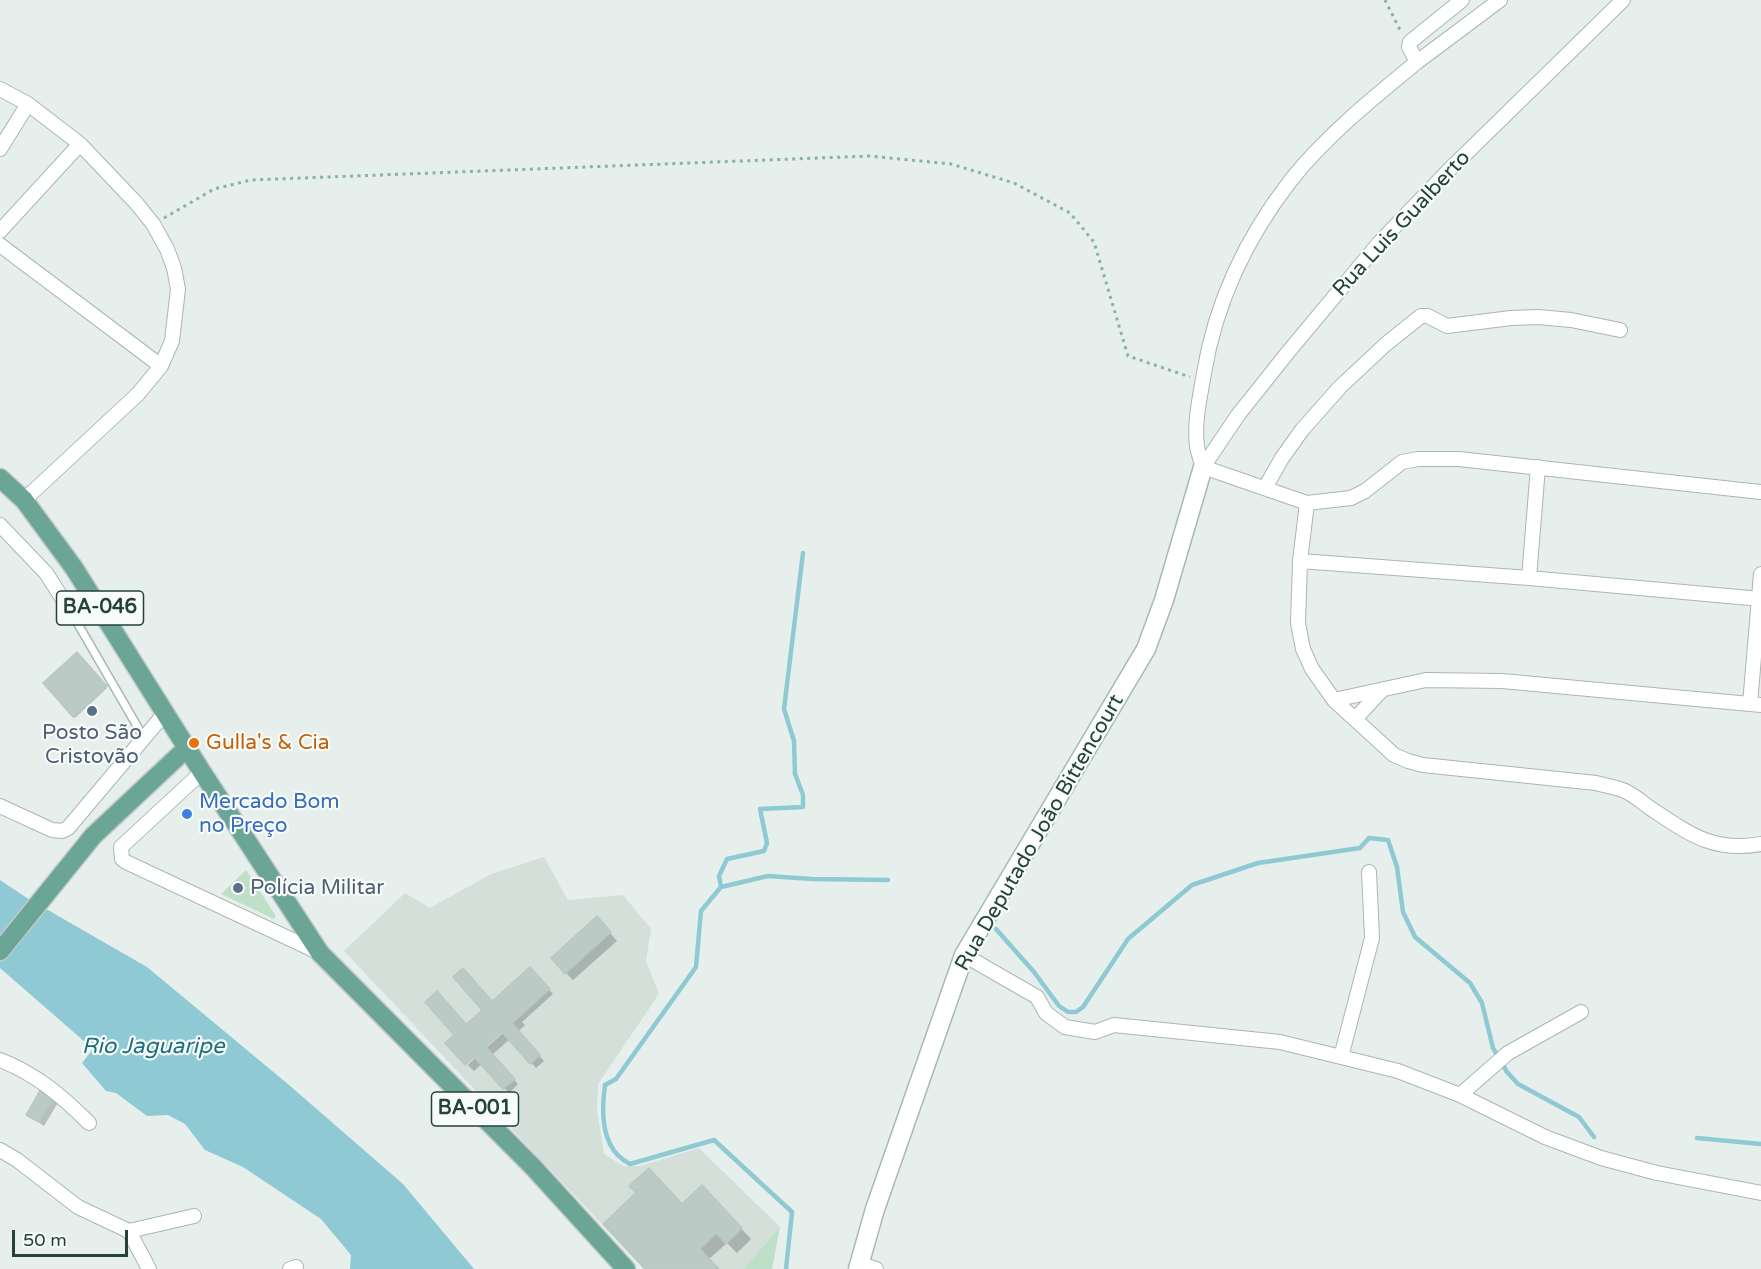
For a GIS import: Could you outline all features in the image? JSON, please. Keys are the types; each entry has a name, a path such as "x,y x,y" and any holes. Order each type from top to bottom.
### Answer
{"main road":[{"name":"BA-046","path":"0,478 24,500 74,568 188,747"},
{"name":"BA-001","path":"188,747 320,953 533,1167 626,1269"},
{"path":"0,951 93,836 188,747"}],"street":[{"path":"1417,62 1409,47 1410,42 1462,0"},
{"path":"1500,0 1417,62 1336,132 1291,180 1245,249 1220,305 1203,381 1197,413 1197,446 1203,468 1307,503 1351,498 1365,491 1402,462 1418,459 1459,459 1761,492"},
{"name":"Rua Luis Gualberto","path":"1203,468 1267,378 1379,243 1448,171 1623,0"},
{"path":"0,89 28,104 80,144 137,204 153,224 167,249 174,268 178,290 172,341 161,366 138,394 24,500"},
{"path":"0,149 28,104"},
{"path":"0,231 80,144"},
{"path":"0,246 161,366"},
{"path":"1265,488 1302,430 1386,344 1421,316 1428,316 1447,326 1538,317 1571,320 1620,330"},
{"path":"1529,578 1538,467"},
{"name":"Rua Deputado João Bittencourt","path":"865,1267 875,1209 964,955 1146,649 1164,600 1203,468"},
{"path":"1307,503 1300,561 1298,623 1303,649 1312,669 1334,700 1394,755 1423,765 1596,783 1627,792 1694,837 1731,846 1761,844"},
{"path":"0,525 46,573 71,612 98,603"},
{"path":"1300,561 1529,578 1760,599"},
{"path":"1334,700 1426,680 1502,681 1756,704 1761,574"},
{"path":"1354,719 1382,690"},
{"path":"0,806 52,830 62,831 68,828 165,713"},
{"path":"202,772 121,847 122,859 320,953"},
{"path":"1341,1057 1372,938 1369,872"},
{"path":"964,955 1037,997 1046,1013 1065,1027 1095,1032 1114,1025 1280,1042 1398,1071 1460,1095 1545,1137 1601,1158 1658,1173 1761,1193"},
{"path":"1460,1095 1508,1053 1581,1012"},
{"path":"0,1059 50,1087 89,1123"},
{"path":"0,1150 17,1160 78,1207 129,1231 149,1269"},
{"path":"129,1231 194,1216"}],"lane":[{"path":"71,612 144,738"}],"path":[{"path":"1385,0 1409,47"},
{"path":"153,224 214,189 251,180 870,156 951,164 1014,183 1070,213 1094,242 1128,356 1203,381"}],"shaded area":[{"path":"544,857 568,900 623,895 651,929 646,961 659,994 598,1084 597,1110 604,1154 623,1166 640,1166 699,1148 780,1227 743,1269 644,1269 344,951 405,893 430,908 491,874"}],"green space":[{"path":"246,870 276,916 274,919 221,894"},
{"path":"780,1227 772,1269 743,1269"}],"water":[{"name":"Rio Jaguaripe","path":"0,880 147,967 289,1085 403,1184 474,1269 350,1269 351,1255 321,1219 243,1167 205,1150 185,1124 168,1115 147,1116 116,1093 106,1091 82,1063 93,1049 0,968"}],"building":[{"path":"77,652 107,686 73,717 43,683"},
{"path":"597,916 611,932 565,974 551,958"},
{"path":"530,967 550,989 540,998 520,976"},
{"path":"463,968 492,1001 482,1010 453,977"},
{"path":"520,976 540,998 519,1017 499,995"},
{"path":"437,991 466,1024 454,1035 425,1002"},
{"path":"499,995 519,1017 465,1065 445,1043"},
{"path":"512,1023 540,1055 530,1064 502,1032"},
{"path":"486,1047 515,1079 503,1089 474,1057"},
{"path":"42,1087 55,1095 39,1122 26,1115"},
{"path":"649,1168 682,1204 702,1185 742,1228 726,1244 716,1233 700,1249 643,1186 636,1193 629,1186"},
{"path":"643,1186 719,1269 645,1269 603,1224"}],"waterway":[{"path":"721,887 719,876 727,859 764,851 767,843 760,809 803,807 803,795 795,774 794,741 784,709 803,553"},
{"path":"996,929 1034,972 1059,1006 1068,1012 1076,1012 1083,1007 1128,939 1192,885 1258,863 1360,848 1369,838 1388,840 1397,867 1403,912 1415,937 1470,983 1482,1003 1493,1048 1507,1072 1518,1084 1579,1117 1594,1137"},
{"path":"786,1269 792,1212 714,1140 630,1164 620,1158 613,1150 605,1130 603,1107 605,1085 616,1079 696,967 701,911 721,887 768,876 888,880"},
{"path":"1697,1138 1761,1144"}],"place":[{"name":"Posto São Cristovão","path":"92,711"},
{"name":"Gulla's & Cia","path":"194,743"},
{"name":"Mercado Bom no Preço","path":"187,814"},
{"name":"Polícia Militar","path":"238,888"}]}
